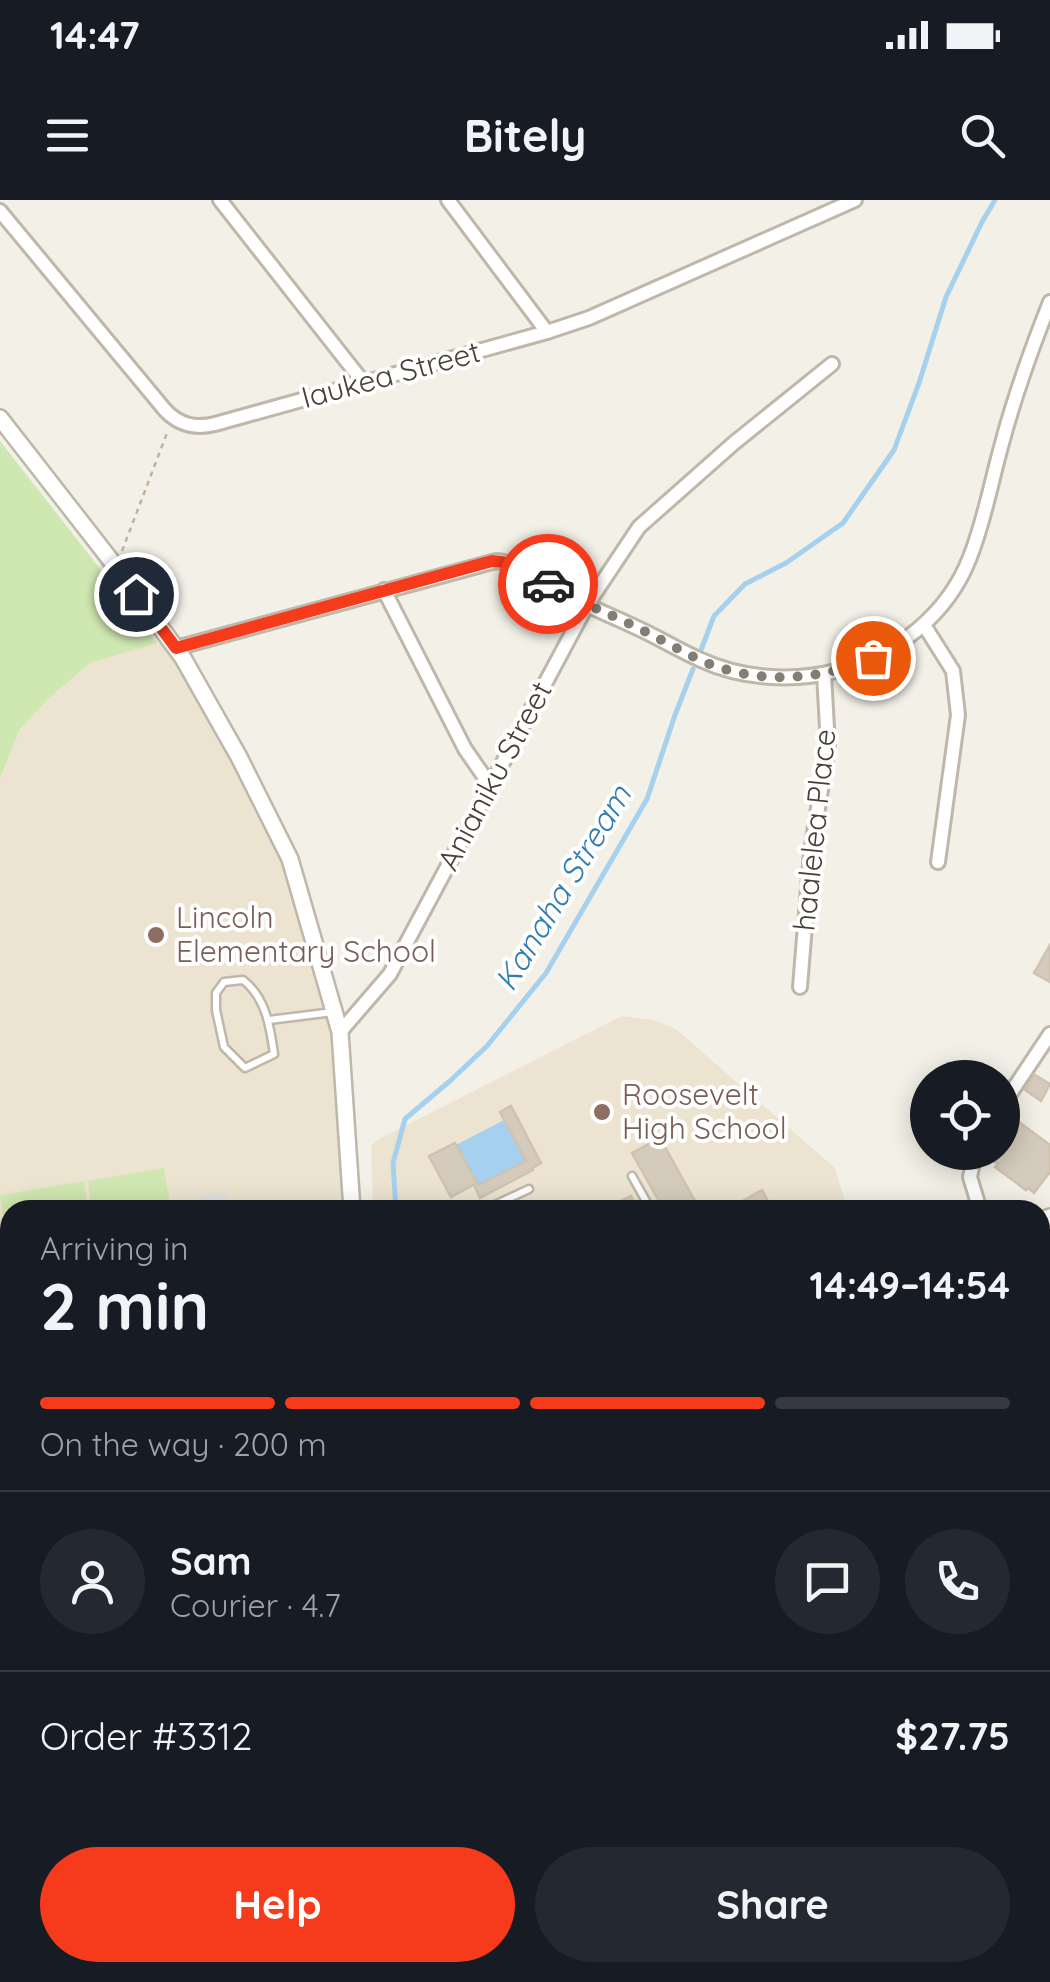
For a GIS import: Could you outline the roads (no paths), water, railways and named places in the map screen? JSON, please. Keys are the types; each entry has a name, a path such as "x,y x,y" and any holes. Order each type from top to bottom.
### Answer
{"street":[{"path":"220,200 363,382"},
{"path":"448,200 547,332"},
{"name":"Iaukea Street","path":"0,211 165,410 178,422 205,426 590,318 855,200"},
{"path":"176,648 501,561 717,666 754,676 802,677 851,667 924,626 953,591 970,560 1021,378 1050,302"},
{"name":"Anianiku Street","path":"340,1032 390,974 587,605 639,528 734,443 832,364"},
{"path":"0,418 176,648 239,757 290,858 340,1032 351,1200"},
{"path":"384,590 465,749 490,785"},
{"path":"924,626 954,671 958,715 938,862"},
{"name":"haalelea Place","path":"800,986 811,852 828,746 824,674"},
{"path":"1020,1079 1050,1034"},
{"path":"971,1170 977,1200"}],"lane":[{"path":"242,980 253,988 270,1020 274,1054 246,1068 224,1046 216,993 224,982 242,980"},
{"path":"270,1020 334,1012"},
{"path":"632,1176 645,1200"},
{"path":"505,1200 529,1189"}],"water":[{"path":"504,1120 526,1161 478,1186 456,1145"}],"waterway":[{"name":"Kanaha Stream","path":"701,650 714,616 745,584 786,563 843,523 894,450 946,297 995,200"},
{"name":"Kanaha Stream","path":"395,1200 393,1163 405,1119 487,1046 546,973 647,799 693,669"}],"place":[{"name":"Lincoln Elementary School","path":"156,935"},
{"name":"Roosevelt High School","path":"602,1112"}]}
